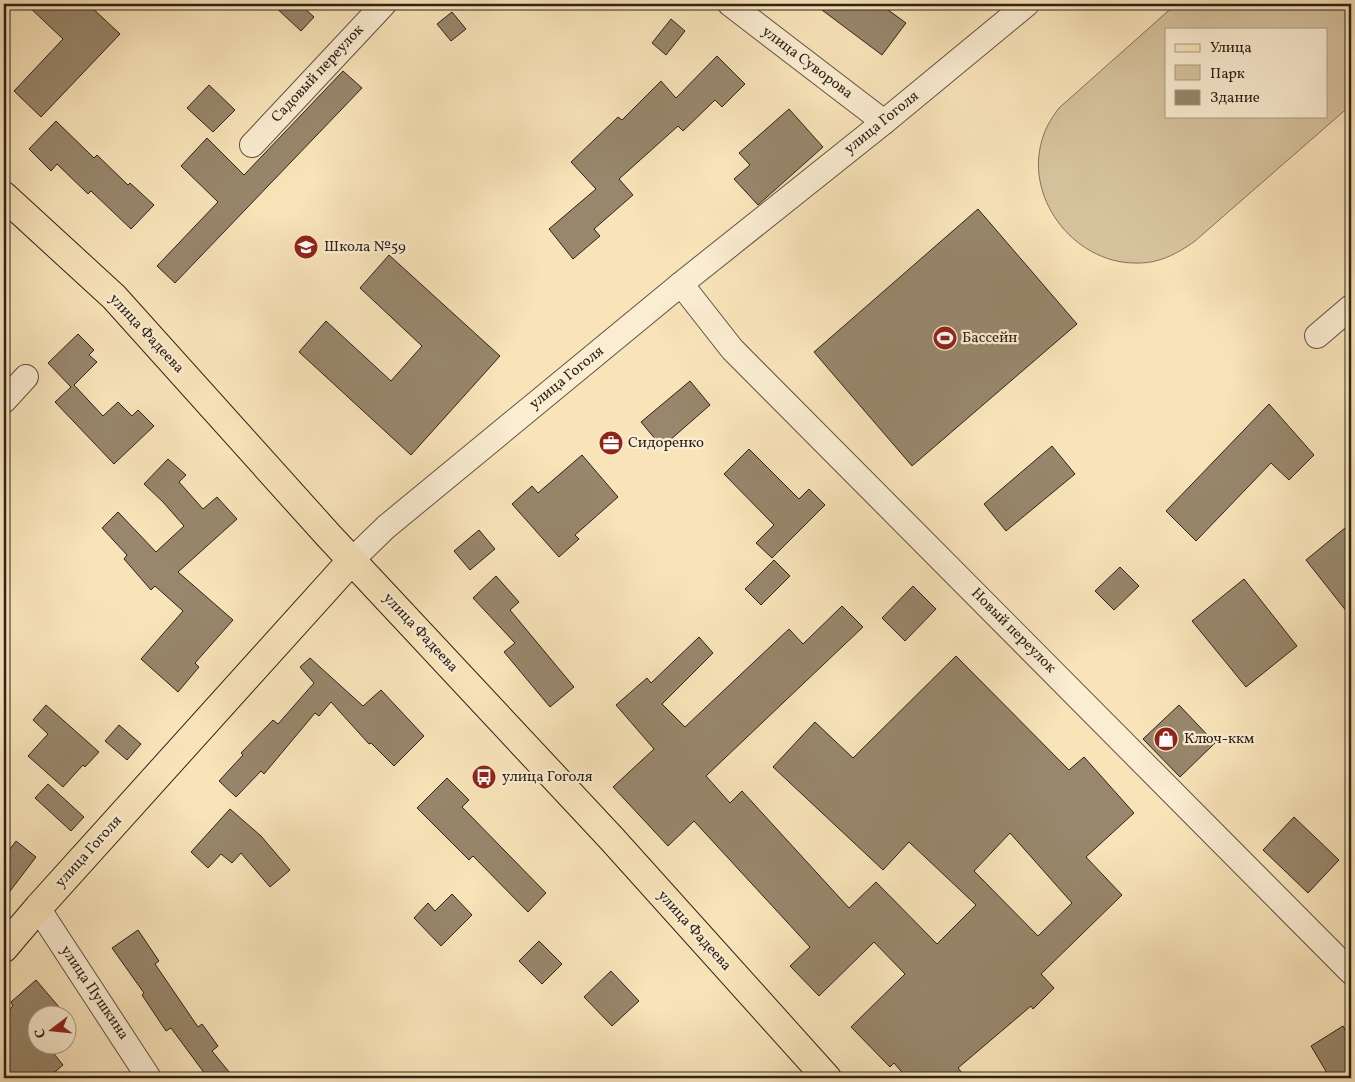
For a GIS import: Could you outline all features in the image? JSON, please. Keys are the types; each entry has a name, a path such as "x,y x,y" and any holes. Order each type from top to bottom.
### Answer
{"main road":[{"name":"улица Фадеева","path":"4,196 114,298 352,560 612,839 827,1078"},
{"name":"улица Гоголя","path":"4,948 352,560"}],"street":[{"name":"Садовый переулок","path":"252,145 384,4"},
{"name":"улица Суворова","path":"730,4 884,122"},
{"name":"улица Гоголя","path":"352,560 386,527 681,284 884,122 1027,4"},
{"name":"Новый переулок","path":"681,284 732,349 1351,972"},
{"path":"1317,336 1351,306"},
{"path":"4,401 26,377"},
{"name":"улица Пушкина","path":"38,908 149,1078"}],"green space":[{"path":"1176,4 1351,4 1351,105 1195,241 1167,257 1143,263 1112,260 1091,251 1073,238 1058,221 1046,202 1040,180 1039,157 1044,134 1059,108"}],"building":[{"path":"26,4 88,4 120,34 41,117 14,91 63,39"},
{"path":"272,4 300,4 314,17 301,31"},
{"path":"814,4 880,4 906,23 882,55"},
{"path":"452,12 466,29 451,41 437,24"},
{"path":"671,19 685,31 666,55 652,43"},
{"path":"717,56 745,84 722,107 715,100 683,131 678,126 619,179 633,195 594,229 600,236 573,259 549,229 596,189 571,162 618,117 622,120 661,81 676,98"},
{"path":"343,71 362,88 175,283 157,266 218,202 181,166 207,138 244,175"},
{"path":"209,85 235,110 213,132 187,108"},
{"path":"789,109 823,147 758,205 734,179 750,165 739,153"},
{"path":"56,121 94,158 97,155 128,185 130,183 154,205 131,229 91,191 88,194 57,164 51,171 29,149"},
{"name":"Бассейн","path":"978,209 1077,324 912,466 814,352"},
{"path":"389,255 500,356 411,455 299,352 326,321 391,381 422,346 360,288"},
{"path":"78,334 94,350 89,355 97,362 74,385 103,416 118,402 132,416 138,410 154,426 114,464 55,402 71,387 48,363"},
{"path":"690,381 710,405 662,447 641,422"},
{"path":"1269,404 1314,455 1289,480 1271,463 1196,541 1166,511"},
{"path":"1052,446 1075,474 1006,531 984,504"},
{"path":"749,449 799,499 809,489 825,505 772,558 756,543 774,525 724,474"},
{"path":"582,455 618,497 575,535 579,539 559,557 512,504 532,486 538,493"},
{"path":"168,459 186,475 179,482 203,509 217,497 237,519 178,572 233,620 195,663 199,667 178,692 141,659 183,611 155,586 151,590 124,559 127,555 102,528 118,512 156,552 184,526 144,484"},
{"path":"1351,523 1351,617 1306,560"},
{"path":"479,530 495,549 470,570 454,551"},
{"path":"774,560 790,576 761,605 745,589"},
{"path":"1120,567 1139,586 1114,610 1095,591"},
{"path":"496,576 519,602 510,610 574,687 550,707 504,652 515,643 473,598"},
{"path":"1244,579 1297,646 1246,687 1192,621"},
{"path":"913,586 936,609 905,641 882,618"},
{"path":"842,606 863,627 706,776 730,803 742,791 849,908 876,882 937,944 976,905 909,842 883,870 773,767 815,722 853,758 956,656 1069,770 1084,757 1134,813 1086,857 1122,895 1041,974 1054,988 1033,1009 1031,1006 958,1068 966,1078 907,1078 894,1063 890,1067 851,1027 905,974 874,942 819,996 790,966 810,947 694,821 668,846 613,787 654,749 616,705 647,678 651,683 699,637 713,653 662,704 685,727 789,629 803,644","holes":["1010,833 1072,903 1038,936 974,871"]},
{"path":"310,658 363,706 381,690 424,736 394,766 371,743 369,744 331,702 319,716 315,713 264,774 261,771 236,797 219,781 243,755 241,753 273,720 278,724 314,683 300,667"},
{"path":"46,705 99,752 85,767 83,765 63,787 28,756 48,734 33,720"},
{"path":"1179,705 1215,743 1180,777 1143,739"},
{"path":"119,725 141,744 127,760 105,741"},
{"path":"447,778 469,800 462,807 546,893 528,912 473,856 469,860 417,808"},
{"path":"48,784 84,817 71,831 35,798"},
{"path":"230,809 261,836 290,870 270,887 241,853 232,863 221,854 208,868 191,852"},
{"path":"1294,817 1339,860 1308,893 1263,850"},
{"path":"16,841 36,857 4,899 4,857"},
{"path":"452,894 472,915 441,946 414,918 428,903 435,911"},
{"path":"138,930 159,961 155,964 198,1027 202,1024 218,1046 212,1051 234,1078 208,1078 171,1028 166,1031 142,995 144,993 112,948"},
{"path":"539,941 562,964 542,984 519,961"},
{"path":"611,971 639,1001 612,1026 584,997"},
{"path":"36,980 56,1004 28,1004 28,1054 54,1054 63,1065 48,1078 14,1078 4,1066 4,1015 13,1006 11,1002"},
{"path":"1343,1026 1351,1040 1351,1073 1342,1078 1330,1078 1311,1046"}],"place":[{"name":"Школа №59","path":"306,247"},
{"name":"Бассейн","path":"945,338"},
{"name":"Сидоренко","path":"611,443"},
{"name":"Ключ-ккм","path":"1166,739"},
{"name":"улица Гоголя","path":"484,777"}]}
